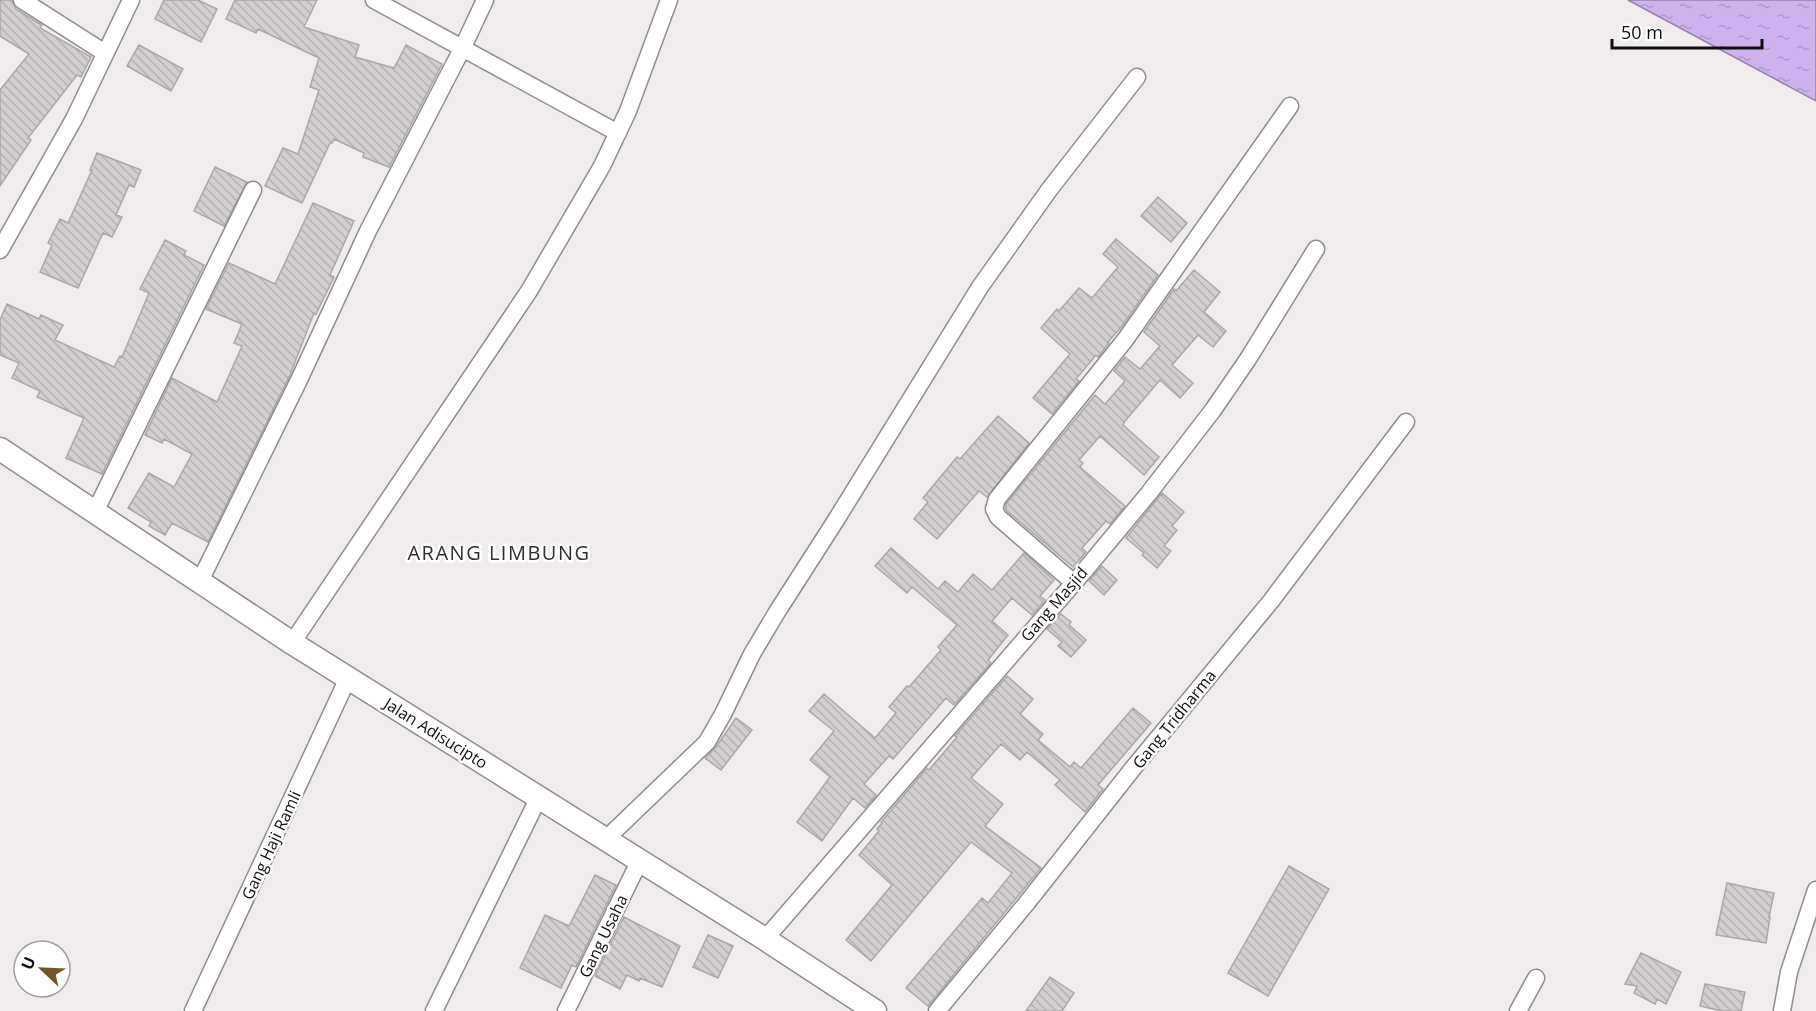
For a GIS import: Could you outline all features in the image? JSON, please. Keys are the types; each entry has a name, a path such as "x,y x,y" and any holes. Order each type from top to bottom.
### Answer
{"main road":[{"name":"Jalan Adisucipto","path":"0,449 292,643 640,860 876,1011"}],"street":[{"path":"22,0 105,52"},
{"path":"0,250 74,119 131,0"},
{"path":"374,0 618,133"},
{"path":"200,581 299,380 368,231 485,0"},
{"path":"292,643 529,291 602,166 618,133 669,0"},
{"path":"606,839 707,742 752,654 777,612 980,287 1049,190 1137,78"},
{"path":"1074,583 998,518 994,509 998,499 1125,340 1290,106"},
{"path":"96,512 253,190"},
{"name":"Gang Masjid","path":"765,939 1074,583 1149,493 1213,410 1248,359 1316,249"},
{"name":"Gang Tridharma","path":"936,1011 1026,904 1134,767 1271,602 1406,422"},
{"name":"Gang Haji Ramli","path":"193,1011 348,678"},
{"path":"434,1011 539,797"},
{"name":"Gang Usaha","path":"566,1011 640,860"},
{"path":"1782,1011 1789,972 1816,890"},
{"path":"1518,1011 1536,978"}],"water":[{"path":"1628,0 1816,0 1816,101"}],"building":[{"path":"0,0 12,0 16,9 42,25 40,28 91,57 81,77 77,75 28,138 31,140 0,186 0,90 29,54 0,36"},
{"path":"164,0 198,0 217,9 201,42 155,19"},
{"path":"235,0 317,0 304,27 359,45 355,57 394,68 406,45 442,64 389,167 363,157 364,153 334,139 302,203 265,186 283,148 298,154 319,90 310,87 319,58 258,29 256,33 226,19"},
{"path":"139,45 183,69 171,91 127,66"},
{"path":"97,153 141,170 134,187 129,185 116,215 122,217 112,237 103,233 78,288 40,272 52,245 48,243 60,219 68,223 92,170 90,170"},
{"path":"215,167 247,182 224,226 194,211"},
{"path":"1158,197 1187,223 1171,242 1141,216"},
{"path":"313,203 354,221 330,275 334,277 316,314 314,313 290,375 208,542 172,523 165,535 149,526 151,522 128,508 149,473 174,487 192,454 164,439 162,443 145,435 172,378 217,402 242,346 234,343 242,324 206,309 229,263 275,284"},
{"path":"1116,239 1158,275 1122,326 1098,357 1096,355 1076,379 1079,381 1052,414 1033,398 1070,354 1041,328 1079,288 1092,298 1118,267 1103,254"},
{"path":"165,240 186,251 184,255 204,265 102,474 66,458 84,418 37,397 40,391 12,378 19,363 0,355 0,320 7,304 39,319 41,315 63,325 55,340 114,367 120,356 122,357 149,293 140,289"},
{"path":"1194,270 1220,292 1204,312 1226,331 1213,347 1198,335 1172,365 1193,383 1180,398 1160,380 1125,421 1123,425 1159,457 1144,475 1100,436 1079,460 1083,463 1080,467 1125,506 1110,524 1106,521 1082,548 1086,552 1073,567 1006,510 1006,504 1095,395 1105,404 1125,381 1114,371 1125,357 1140,369 1160,346 1144,332 1174,289 1176,291"},
{"path":"998,416 1029,443 987,497 979,491 937,539 914,519 928,502 923,498 957,457 960,459"},
{"path":"1162,493 1184,512 1172,526 1177,530 1164,546 1171,551 1157,568 1126,538"},
{"path":"891,548 938,589 945,581 958,592 973,574 992,590 1024,553 1054,580 1040,596 1045,600 1032,615 1012,598 992,621 1008,635 988,660 991,663 954,705 946,698 893,759 889,756 864,784 876,795 865,808 853,798 822,841 797,822 830,777 810,760 834,731 809,711 824,694 875,738 896,713 889,707 941,650 938,647 957,625 912,587 907,593 875,566"},
{"path":"1102,566 1117,580 1104,595 1089,581"},
{"path":"1061,614 1071,622 1069,625 1086,640 1071,657 1058,646 1062,642 1047,629"},
{"path":"1007,676 1033,699 1020,714 1043,734 1038,740 1070,767 1074,762 1081,768 1133,708 1151,723 1098,785 1103,789 1085,812 1055,785 1060,780 1027,752 1020,760 1001,744 971,778 1003,804 985,826 1041,868 928,1006 906,988 982,898 988,903 1012,873 971,842 871,961 846,940 892,885 859,855 879,831 877,829 881,822 927,768 929,770"},
{"path":"736,718 752,730 721,770 705,758 716,747"},
{"path":"1289,866 1329,889 1268,996 1228,973"},
{"path":"595,875 616,885 576,967 572,965 561,988 520,968 545,915 569,926"},
{"path":"1727,883 1774,893 1766,943 1716,935"},
{"path":"624,917 680,946 662,987 627,975 620,989 595,976"},
{"path":"708,935 733,946 718,978 693,967"},
{"path":"1641,953 1681,972 1666,1004 1657,999 1655,1004 1634,993 1637,986 1625,984"},
{"path":"1050,977 1074,993 1062,1011 1026,1011"},
{"path":"1705,984 1745,992 1741,1011 1722,1011 1700,1006"}],"district":[{"name":"ARANG LIMBUNG","path":"499,552"}]}
